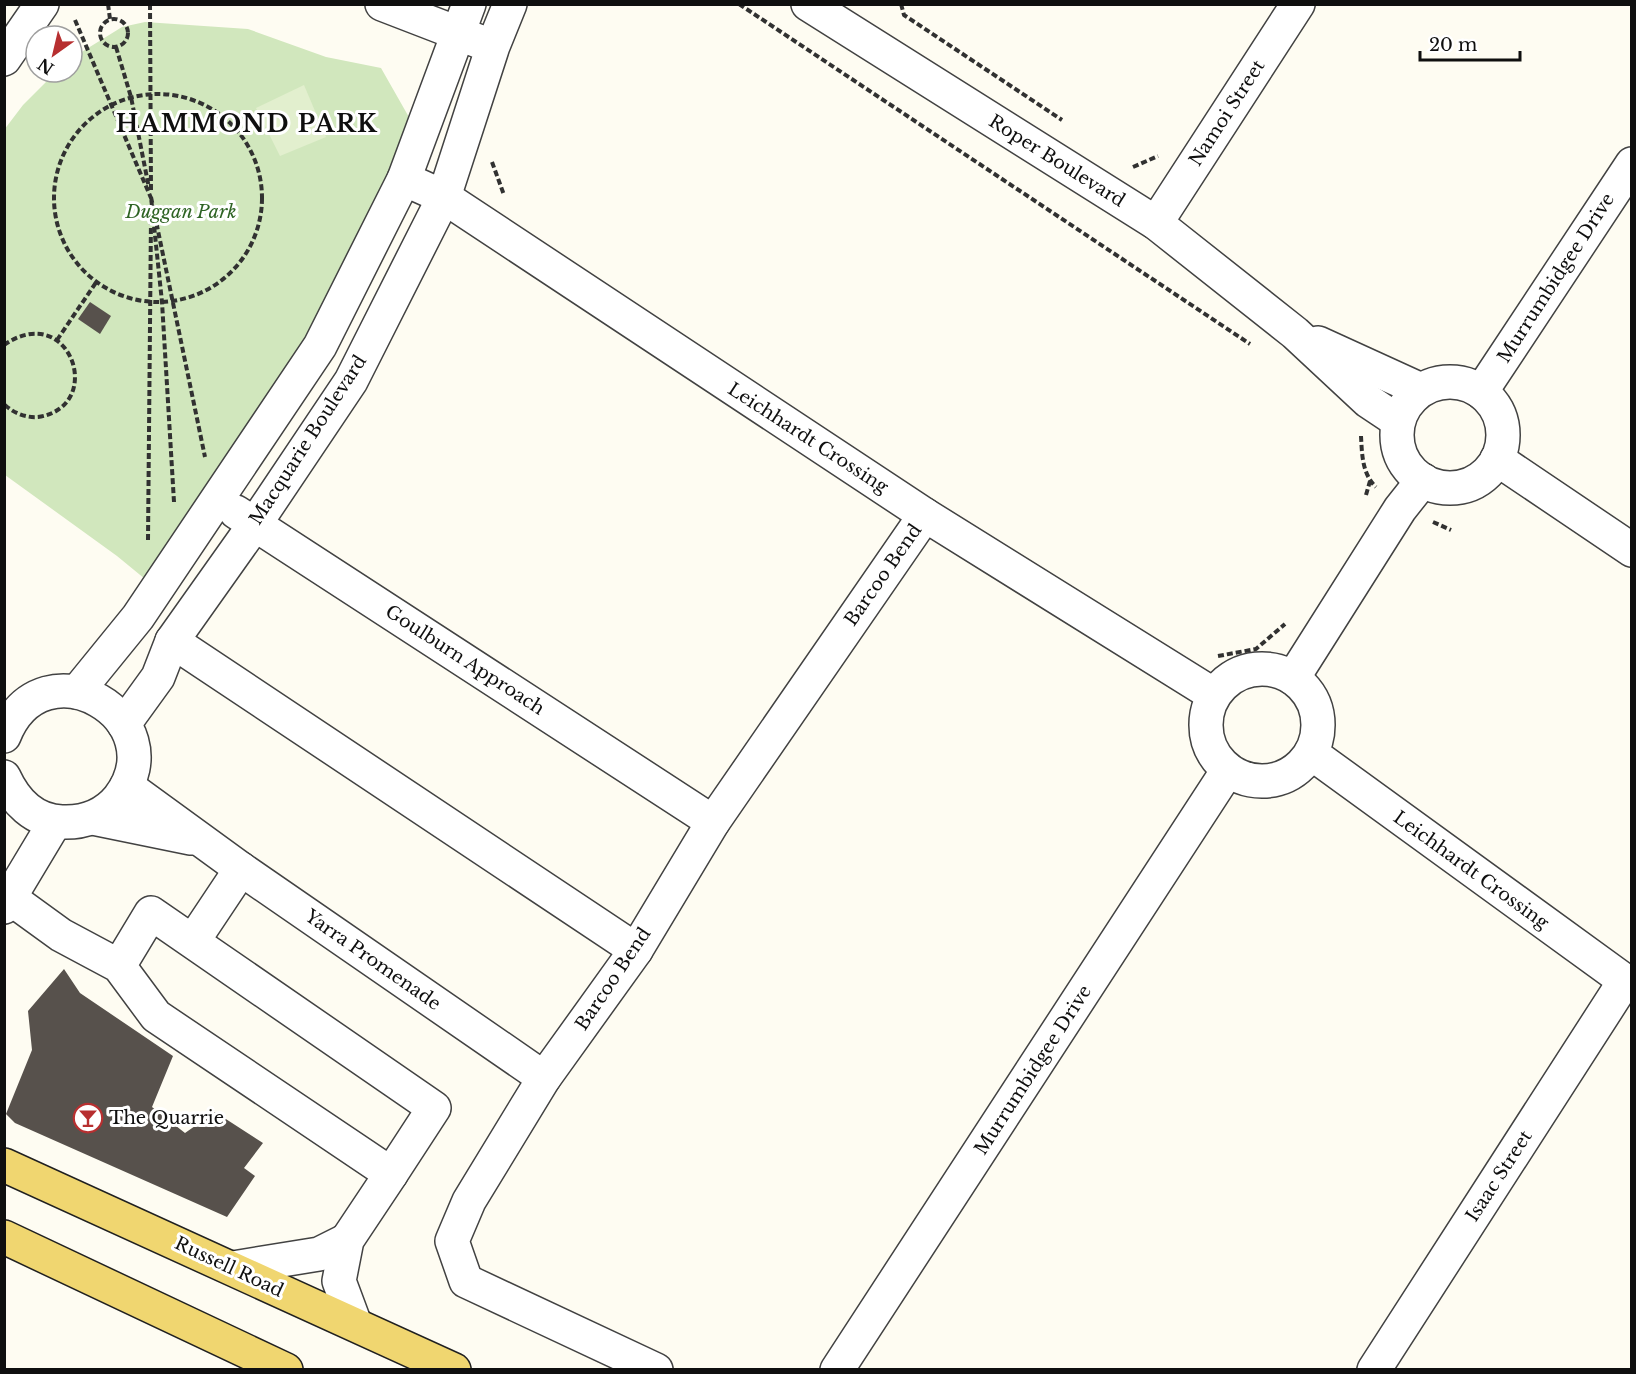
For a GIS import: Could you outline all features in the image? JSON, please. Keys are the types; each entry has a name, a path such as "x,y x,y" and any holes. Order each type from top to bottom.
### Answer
{"main road":[{"name":"Russell Road","path":"4,1165 454,1370"},
{"path":"4,1237 286,1370"},
{"path":"4,1254 100,1282"}],"street":[{"path":"4,59 42,4"},
{"path":"382,4 463,19 493,46"},
{"name":"Macquarie Boulevard","path":"124,724 158,677 172,641 255,524 351,381 444,197 493,46 510,4"},
{"name":"Namoi Street","path":"1156,223 1298,4"},
{"name":"Roper Boulevard","path":"829,10 1156,223 1295,333 1368,401 1398,421"},
{"path":"77,692 138,617 212,484 320,346 404,178 463,19"},
{"name":"Murrumbidgee Drive","path":"1481,392 1632,164"},
{"name":"Leichhardt Crossing","path":"404,178 444,197 925,515 1214,695"},
{"name":"Roper Boulevard","path":"1295,333 1421,390"},
{"path":"1451,382 1467,384 1481,392 1499,415 1503,430 1502,445 1497,459 1487,473 1472,483 1456,487 1439,486 1423,480 1410,470 1401,455 1397,439 1398,421 1403,409 1421,390 1435,384 1451,382"},
{"path":"1497,459 1632,550"},
{"path":"1293,678 1400,509 1423,480"},
{"name":"Goulburn Approach","path":"212,484 255,524 713,822"},
{"name":"Barcoo Bend","path":"656,1370 466,1281 452,1241 469,1201 544,1078 636,950 713,822 925,515"},
{"path":"172,641 636,950"},
{"path":"1258,669 1276,670 1293,678 1305,689 1318,720 1317,737 1311,753 1299,767 1283,777 1264,781 1245,779 1228,770 1216,758 1208,744 1205,727 1207,711 1214,695 1226,682 1241,672 1258,669"},
{"path":"4,736 18,712 17,699 60,691 77,692 95,698 112,708 124,724 133,754 132,770 127,786 118,799 93,818 74,823 55,822 37,815 6,790"},
{"name":"Leichhardt Crossing","path":"1311,753 1628,984"},
{"name":"Murrumbidgee Drive","path":"837,1370 1228,770"},
{"name":"Yarra Promenade","path":"127,786 241,869 544,1078"},
{"name":"Yarra Promenade","path":"93,818 204,841"},
{"path":"55,822 7,902 61,935 119,966 156,1016 390,1174"},
{"path":"194,941 241,869"},
{"path":"119,966 152,913 434,1107 347,1240 339,1281 355,1324"},
{"name":"Isaac Street","path":"1374,1370 1628,984"},
{"path":"233,1268 319,1254 347,1240"}],"path":[{"path":"108,4 110,19"},
{"path":"148,541 150,4"},
{"path":"739,4 1256,348"},
{"path":"901,4 904,15 1063,121"},
{"path":"110,19 124,22 128,30 128,39 125,44 112,48 103,43 99,34 102,25 110,19"},
{"path":"75,20 151,197 162,302 174,503"},
{"path":"116,47 131,97 212,484"},
{"path":"150,93 186,97 218,112 244,137 259,170 263,205 254,239 235,269 207,290 173,301 150,302 117,294 97,281 67,249 56,217 54,183 64,151 84,124 111,104 131,97 150,93"},
{"path":"1132,168 1157,155 1186,176"},
{"path":"490,156 505,197 511,201"},
{"path":"57,340 97,281"},
{"path":"4,345 16,337 29,333 44,334 57,340 67,349 75,368 75,387 69,399 53,412 34,417 21,415 4,404"},
{"path":"1364,504 1370,481"},
{"path":"1210,654 1221,657 1256,649 1289,620"}],"green space":[{"name":"Duggan Park","path":"145,22 248,29 326,57 381,68 410,119 349,270 312,339 145,579 5,475 4,130 23,105 44,84 84,84 84,51 122,27"},
{"path":"304,85 326,137 280,156 256,108"}],"building":[{"path":"90,302 111,316 100,334 78,319"},
{"path":"64,969 80,993 173,1056 152,1107 185,1133 215,1112 263,1143 244,1168 255,1176 227,1217 15,1123 6,1114 32,1050 28,1011"}],"place":[{"name":"The Quarrie","path":"88,1118"}],"district":[{"name":"HAMMOND PARK","path":"247,124"}]}
